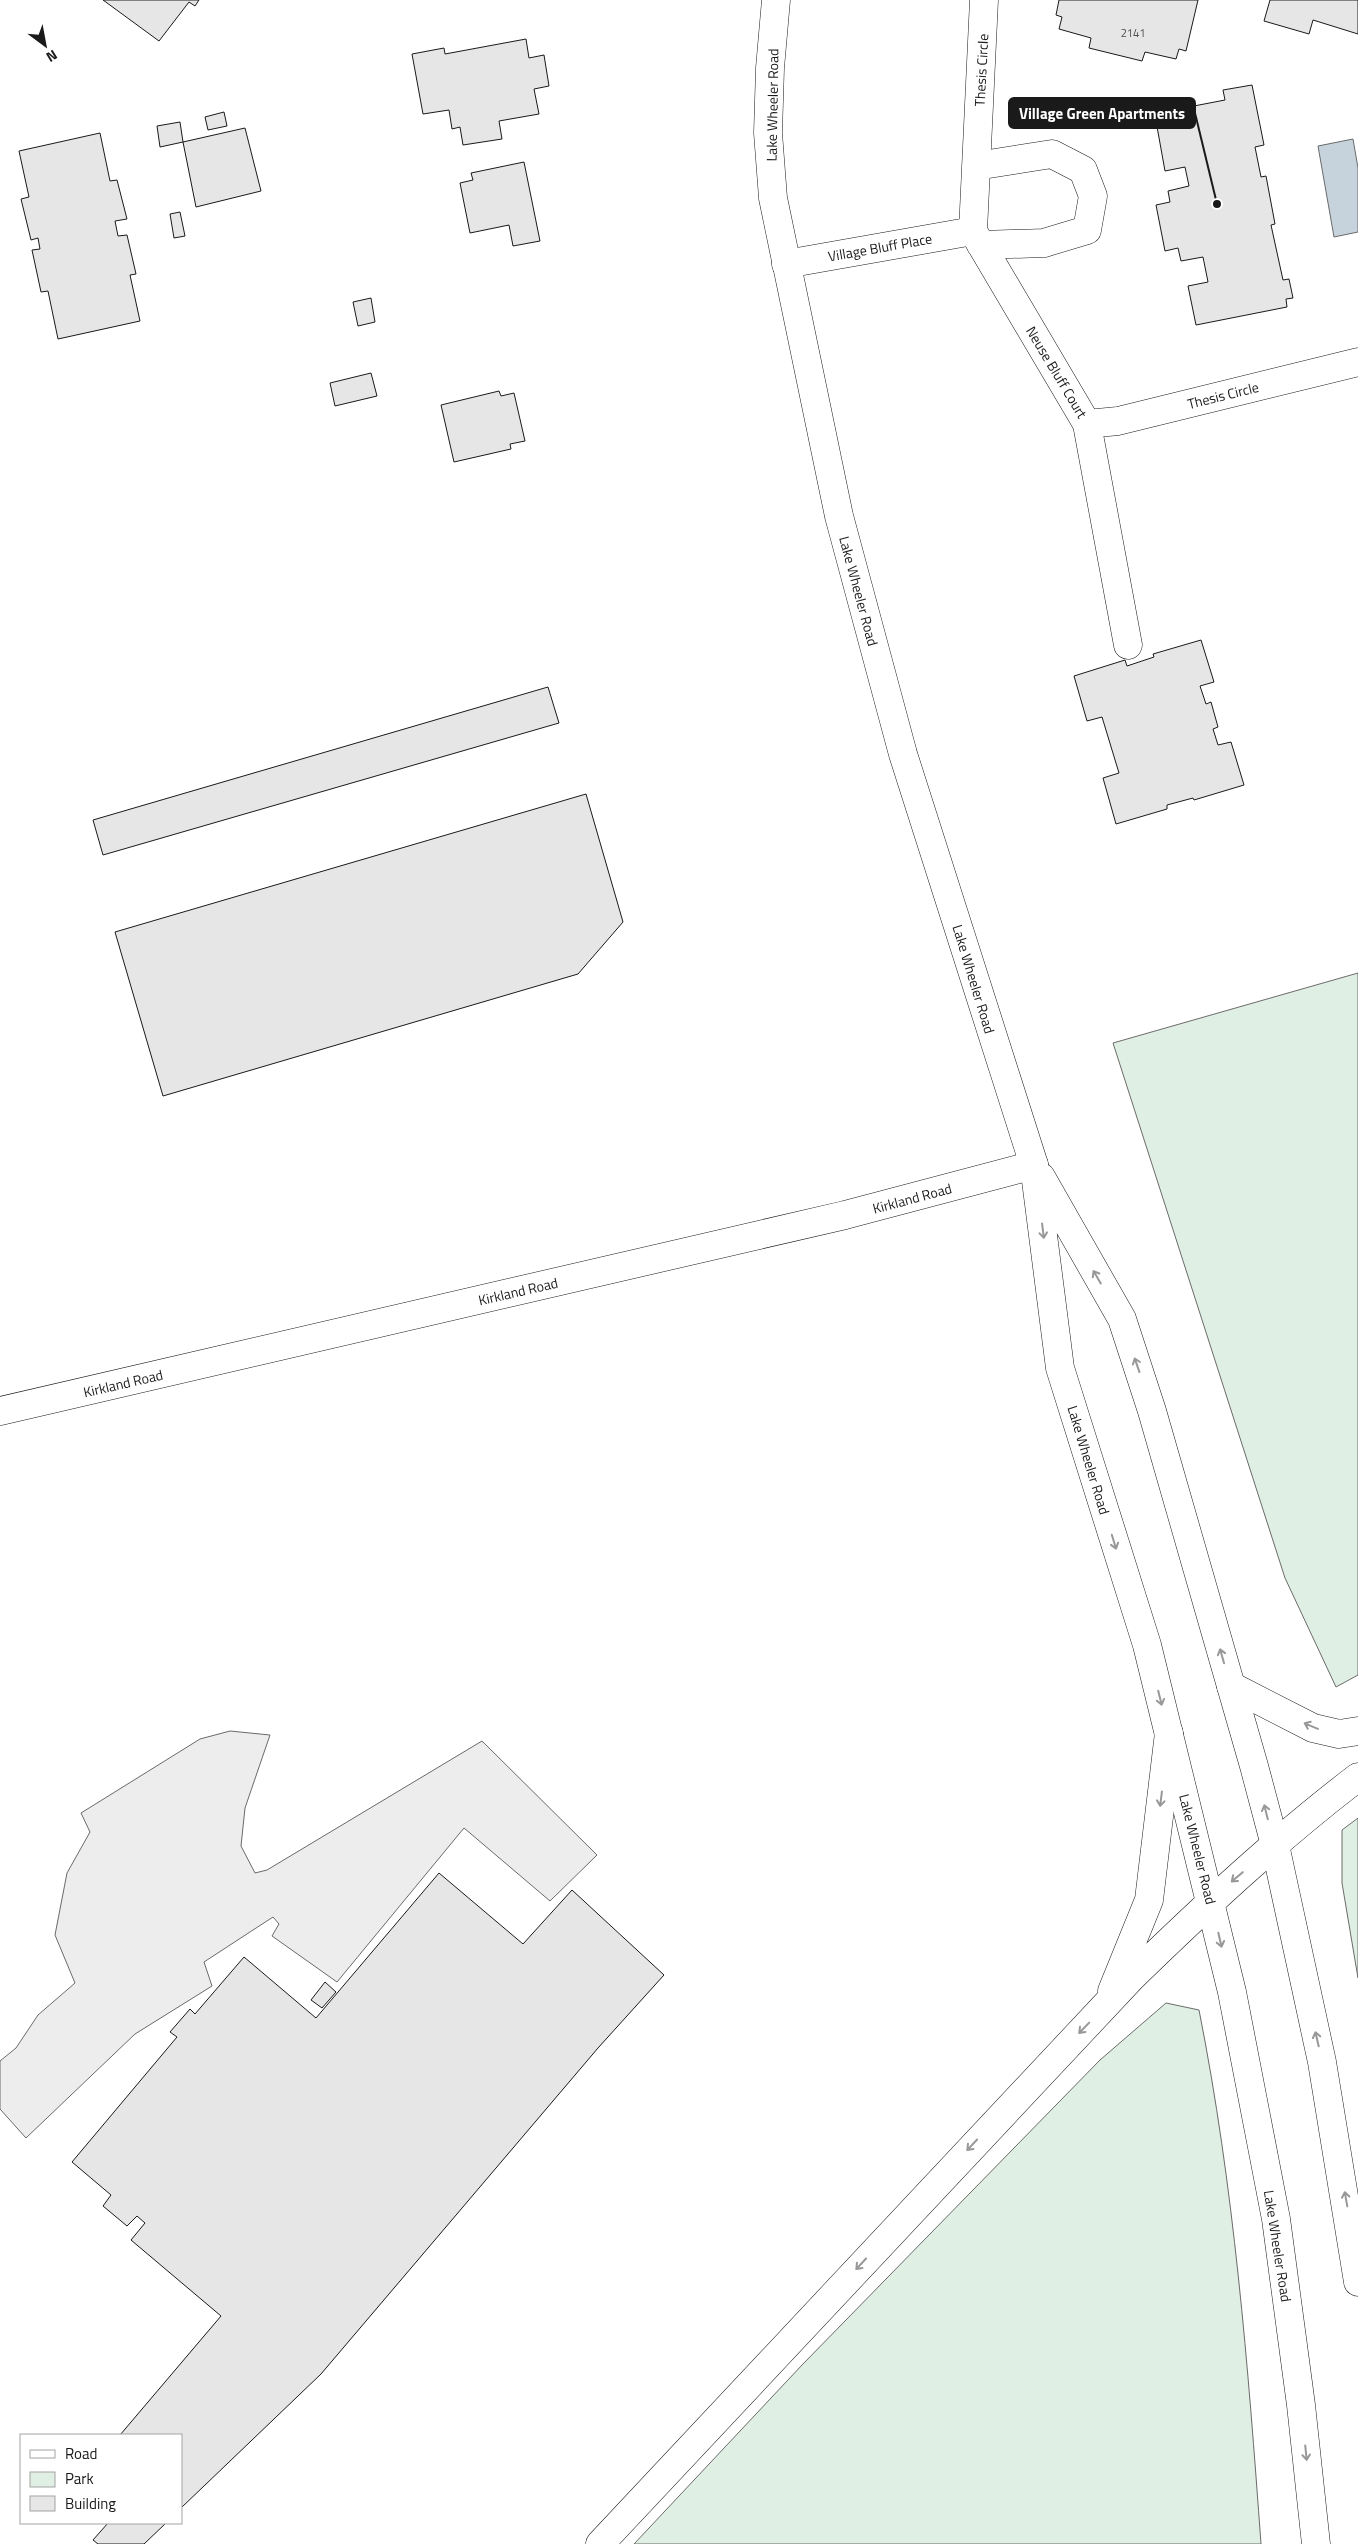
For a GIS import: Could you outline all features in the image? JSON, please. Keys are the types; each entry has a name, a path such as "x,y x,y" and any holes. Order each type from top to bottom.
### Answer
{"main road":[{"name":"Lake Wheeler Road","path":"776,0 770,68 768,133 773,198 839,516 903,754 1034,1166 1060,1368 1147,1645 1211,1900 1232,1992 1276,2219 1301,2405 1316,2544"},
{"name":"Thesis Circle","path":"977,238 976,166 984,0"},
{"name":"Village Bluff Place","path":"786,264 977,238 1044,243 1087,230 1093,196 1083,170 1052,154 976,166"},
{"name":"Neuse Bluff Court","path":"977,238 1087,424 1128,645"},
{"name":"Thesis Circle","path":"1087,424 1118,421 1358,362"},
{"name":"Lake Wheeler Road","path":"1034,1166 1122,1319 1152,1411 1231,1686 1274,1846 1322,2062 1358,2282"},
{"name":"Kirkland Road","path":"0,1411 845,1215 1034,1166"},
{"path":"1231,1686 1313,1728 1339,1734 1358,1731"},
{"path":"1107,2004 1149,1900 1169,1733"},
{"path":"600,2544 1107,2004 1211,1900 1358,1777"}],"green space":[{"path":"1358,973 1358,1675 1336,1687 1285,1578 1113,1043"},
{"path":"1358,1818 1358,1978 1342,1883 1342,1830"},
{"path":"1166,2003 1199,2010 1211,2076 1231,2209 1251,2410 1261,2544 634,2544 802,2365 1100,2060"}],"shaded area":[{"path":"1353,139 1358,168 1358,232 1334,237 1318,146"},
{"path":"230,1731 270,1735 245,1808 241,1846 255,1873 267,1870 482,1741 597,1855 550,1901 464,1828 337,1982 272,1936 279,1924 273,1917 204,1962 212,1986 135,2034 26,2138 0,2109 0,2061 16,2048 38,2015 75,1983 55,1935 67,1873 90,1832 81,1813 200,1739"}],"building":[{"path":"103,0 199,0 195,6 189,2 159,41"},
{"path":"1059,0 1198,0 1186,51 1179,49 1176,59 1145,52 1142,61 1089,48 1091,38 1059,29 1062,17 1056,15"},
{"path":"1270,0 1358,0 1358,34 1313,20 1309,34 1264,21"},
{"path":"526,39 529,58 544,55 549,86 534,89 539,114 499,121 502,139 463,145 460,127 452,129 449,110 423,114 412,54 444,48 445,54"},
{"path":"1252,85 1264,145 1255,147 1261,177 1266,176 1275,224 1271,225 1283,280 1289,279 1293,298 1286,299 1287,307 1196,325 1188,286 1208,282 1203,257 1181,261 1178,248 1165,251 1156,205 1170,202 1168,191 1189,186 1185,167 1165,171 1156,121 1174,118 1173,110 1225,100 1223,90"},
{"path":"224,112 227,126 208,130 205,117"},
{"path":"180,122 183,142 160,147 157,126"},
{"path":"245,128 261,191 196,207 183,142"},
{"path":"100,133 110,181 117,180 127,219 115,221 118,236 127,235 136,274 130,275 140,321 58,339 48,291 41,292 32,250 40,249 38,238 31,240 21,199 29,197 19,151"},
{"path":"524,162 540,241 513,246 509,225 470,233 460,183 473,180 471,173"},
{"path":"180,212 185,236 174,238 170,214"},
{"path":"371,298 375,322 358,326 353,302"},
{"path":"371,373 377,396 335,406 330,383"},
{"path":"499,391 501,396 514,393 525,441 510,444 511,449 454,462 441,405"},
{"path":"1201,640 1214,682 1200,686 1206,704 1211,702 1218,727 1213,729 1218,745 1231,742 1244,785 1194,800 1193,798 1167,805 1167,809 1116,824 1103,778 1119,773 1102,717 1087,721 1074,676 1125,660 1127,666 1154,657 1153,654"},
{"path":"548,687 559,723 103,855 93,820"},
{"path":"586,794 623,922 578,974 163,1096 115,932"},
{"path":"439,1873 523,1944 572,1890 664,1975 598,2048 321,2374 182,2507 182,2434 121,2434 221,2316 131,2240 145,2223 137,2216 127,2226 103,2206 111,2195 72,2162 177,2037 170,2032 190,2009 195,2014 244,1957 316,2018"},
{"path":"325,1982 336,1992 322,2008 311,2000"},
{"path":"107,2524 165,2524 144,2544 98,2544 93,2540"}],"place":[{"name":"Village Green Apartments","path":"1217,204"}]}
